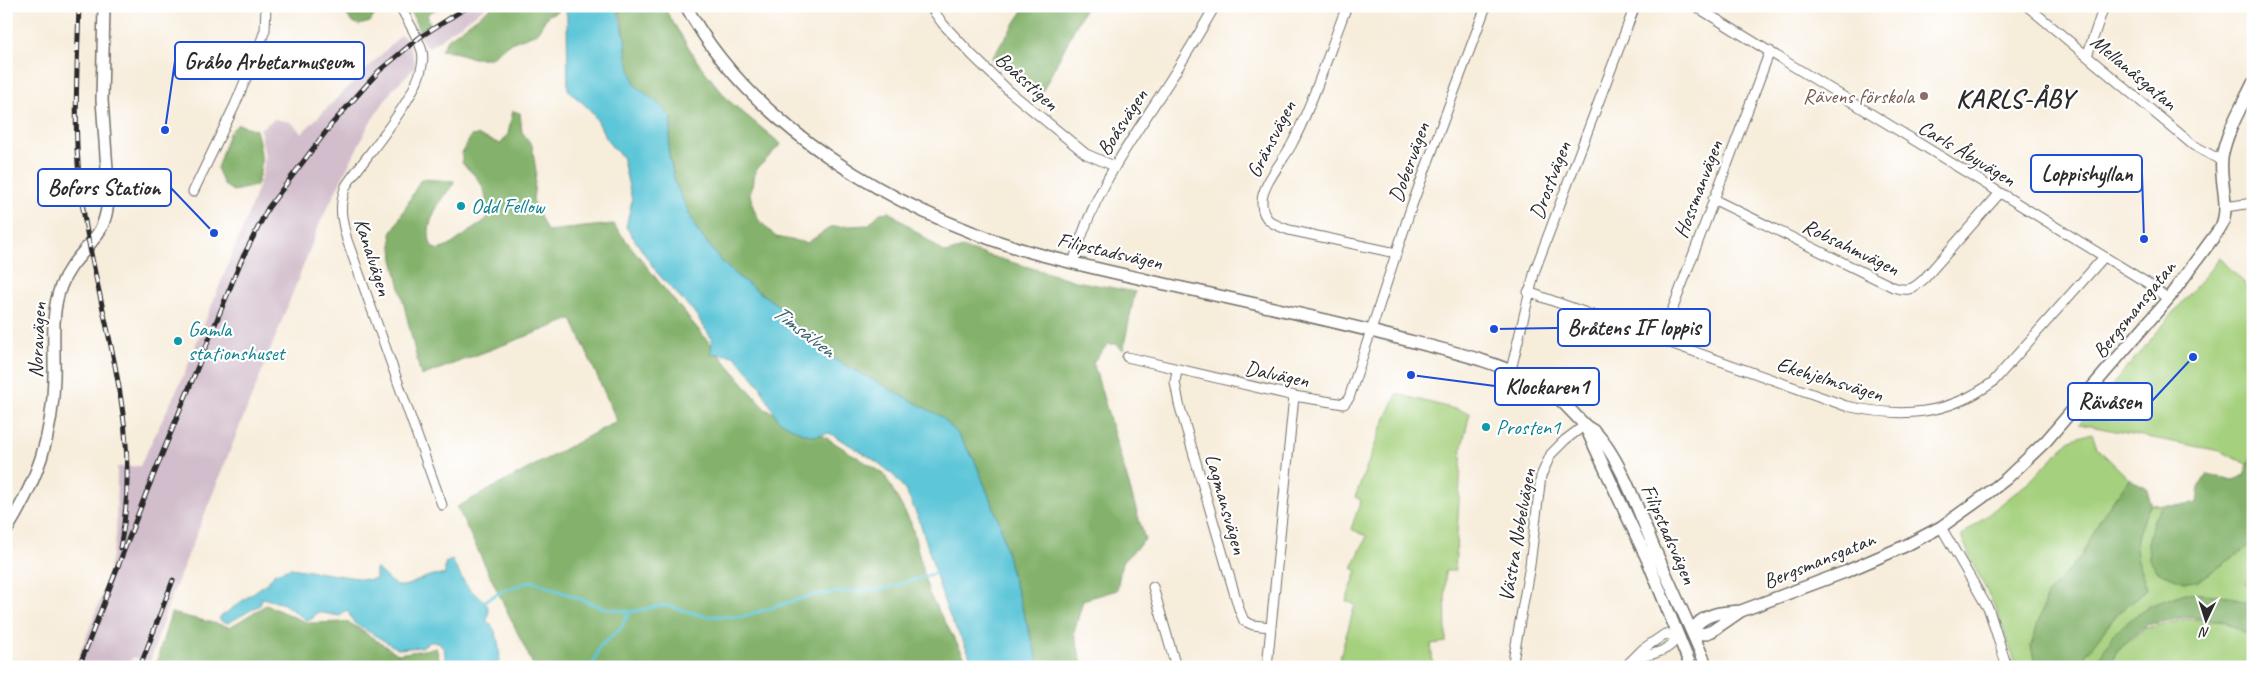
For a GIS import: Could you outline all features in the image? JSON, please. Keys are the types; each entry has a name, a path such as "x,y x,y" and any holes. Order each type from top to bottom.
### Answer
{"street":[{"name":"Noravägen","path":"6,531 31,487 44,454 53,400 54,325 61,286 76,259 100,230 107,215 109,190 102,73 104,6"},
{"path":"193,192 236,106 265,30 266,6"},
{"name":"Kanalvägen","path":"400,6 423,52 420,76 408,100 346,186 340,209 347,240 442,505"},
{"name":"Filipstadsvägen","path":"686,6 715,52 751,94 787,125 828,156 882,188 956,225 1011,246 1073,263 1370,331 1511,370 1549,390 1572,410 1584,425 1648,561 1691,667"},
{"name":"Boåsstigen","path":"930,6 961,43 1008,90 1086,154 1114,166"},
{"name":"Boåsvägen","path":"1073,263 1088,216 1114,166 1171,80 1214,6"},
{"name":"Gränsvägen","path":"1347,6 1294,141 1264,192 1262,202 1264,215 1272,224 1289,230 1396,252"},
{"name":"Dobervägen","path":"1370,331 1424,171 1486,6"},
{"name":"Drostvägen","path":"1511,370 1528,292 1635,6"},
{"name":"Carls Åbyvägen","path":"1696,6 2103,258 2149,284 2168,299"},
{"name":"Mellanåsgatan","path":"2027,6 2193,145 2222,161"},
{"path":"2087,56 2104,6"},
{"name":"Hossmanvägen","path":"1661,340 1770,51"},
{"name":"Bergsmansgatan","path":"1678,637 1692,631 1704,634 1712,631 1741,611 1845,572 1941,527 1983,497 2026,462 2108,371 2168,299 2221,227 2225,215 2222,161 2226,143 2253,83"},
{"name":"Robsahmvägen","path":"1713,199 1893,287 1904,290 1914,289 1924,279 2000,193"},
{"path":"2225,207 2253,203"},
{"name":"Ekehjelmsvägen","path":"1528,292 1846,406 1891,414 1916,414 1959,403 1976,395 1993,382 2103,258"},
{"name":"Dalvägen","path":"1127,358 1294,396 1344,404 1349,398 1370,331"},
{"name":"Lagmansvägen","path":"1177,370 1175,382 1179,404 1239,609 1244,621 1253,625 1270,626"},
{"path":"1268,667 1270,626 1294,396"},
{"name":"Filipstadsvägen","path":"1584,425 1595,432 1609,451 1632,495 1707,667"},
{"name":"Västra Nobelvägen","path":"1512,667 1530,565 1541,476 1551,454 1584,425"},
{"path":"1941,527 1989,610 2007,667"},
{"path":"1153,587 1176,667"},
{"path":"1625,667 1643,649 1665,634 1678,637"}],"shaded area":[{"path":"465,6 487,6 428,48 418,35"},
{"path":"401,35 408,40 416,66 393,89 369,124 320,223 167,608 150,662 133,657 125,667 75,667 105,587 116,537 117,467 140,466 183,377 251,207 263,172 265,157 260,129 275,119 290,122 302,133"}],"green space":[{"path":"347,6 380,6 370,22 359,25 351,21 345,12"},
{"path":"409,6 442,6 427,14 430,25 419,31"},
{"path":"493,6 557,6 557,12 548,15 537,33 508,44 491,58 473,58 441,50 448,39"},
{"path":"616,6 663,6 699,64 729,101 781,144 756,170 750,194 758,219 776,237 807,243 831,227 868,225 880,213 890,212 945,253 963,248 1076,281 1135,292 1123,350 1116,344 1108,344 1093,362 1145,540 1122,562 1117,590 1083,600 1074,633 1083,667 1040,667 1011,572 1000,524 975,461 957,433 941,417 826,355 803,335 780,307 737,276 722,262 697,230 675,183 668,150 672,118 646,98 637,89 630,77 623,25"},
{"path":"1026,6 1086,6 1039,98 991,59"},
{"path":"513,111 520,113 522,132 532,145 536,171 533,201 547,231 613,224 765,409 825,437 884,474 911,523 929,594 967,661 968,667 534,667 457,507 617,421 572,319 421,376 393,259 391,234 421,179 454,181 436,208 429,228 432,247 438,250 449,246 487,219 483,187 462,163 462,153 471,136 477,135 501,144 508,134"},
{"path":"238,124 256,130 261,152 261,164 256,186 233,191 224,185 217,168 229,133"},
{"path":"2220,258 2253,292 2253,467 2220,451 2079,424"},
{"path":"1397,394 1470,413 1462,446 1455,571 1445,571 1446,642 1431,644 1433,667 1337,667 1355,605 1346,601 1357,571 1352,568 1367,536 1351,529 1361,500 1355,497"},
{"path":"2092,433 2097,448 2129,479 2101,518 2082,555 2047,595 2031,646 2036,667 2017,667 1996,609 1961,536 2029,482 2070,440"},
{"path":"2253,451 2253,544 2198,581 2184,582 2157,571 2149,559 2148,542 2154,519 2163,506 2197,503 2199,487 2207,474 2234,480 2244,476"},
{"path":"2129,479 2146,487 2151,504 2140,528 2136,546 2139,564 2147,589 2117,614 2076,667 2036,667 2031,646 2047,595 2082,555 2101,518"},
{"path":"2151,504 2163,506 2154,519 2157,571 2184,582 2198,581 2253,544 2253,578 2245,582 2253,591 2253,606 2229,596 2185,593 2095,661 2093,667 2076,667 2117,614 2147,589 2139,564 2136,546 2140,528"},
{"path":"2185,593 2229,596 2253,606 2253,637 2224,621 2188,617 2146,625 2117,650 2110,667 2093,667 2116,631 2149,606"},
{"path":"266,605 308,623 348,622 398,654 436,648 442,667 155,667 171,613 230,627"},
{"path":"2188,619 2225,622 2253,637 2253,667 2110,667 2116,652 2145,628"}],"water":[{"path":"565,6 616,6 625,37 627,58 635,85 661,106 672,118 668,150 675,183 697,230 722,262 737,276 780,307 803,335 826,355 942,417 957,433 975,461 1000,524 1011,572 1040,667 973,667 968,652 948,612 926,540 912,503 903,487 893,475 871,458 829,433 814,436 800,432 778,420 760,386 735,356 711,353 712,339 694,312 658,274 626,227 632,200 622,156 607,140 593,114 568,89 567,17"},
{"path":"452,560 472,592 487,604 487,621 496,634 500,662 490,667 447,667 444,649 439,642 429,642 422,647 398,649 354,623 347,610 340,616 317,612 312,619 306,620 284,604 262,598 260,605 228,623 221,621 219,618 268,582 275,573 290,568 370,580 376,578 376,568 392,583 403,586 431,575 445,575 445,563"}],"waterway":[{"path":"485,601 504,590 532,581 604,608 630,612 664,605 704,616 741,617 813,595 888,588 939,572"},
{"path":"592,667 600,646 620,629 630,612"}],"railway":[{"path":"79,6 76,111 80,189 118,380 124,421 127,463 126,505 120,548"},
{"path":"79,667 147,491 241,261 268,208 331,125 379,71 420,37 469,6"},
{"path":"140,667 173,580"}],"place":[{"name":"Rävens förskola","path":"1924,96"},
{"name":"Gråbo Arbetarmuseum","path":"165,130"},
{"name":"Odd Fellow","path":"461,206"},
{"name":"Bofors Station","path":"214,233"},
{"name":"Loppishyllan","path":"2144,239"},
{"name":"Bråtens IF loppis","path":"1494,329"},
{"name":"Gamla stationshuset","path":"178,341"},
{"name":"Rävåsen","path":"2193,357"},
{"name":"Klockaren1","path":"1411,375"},
{"name":"Prosten1","path":"1486,427"}],"district":[{"name":"KARLS-ÅBY","path":"2015,98"}],"water label":[{"name":"Timsälven","path":"804,331"}]}
